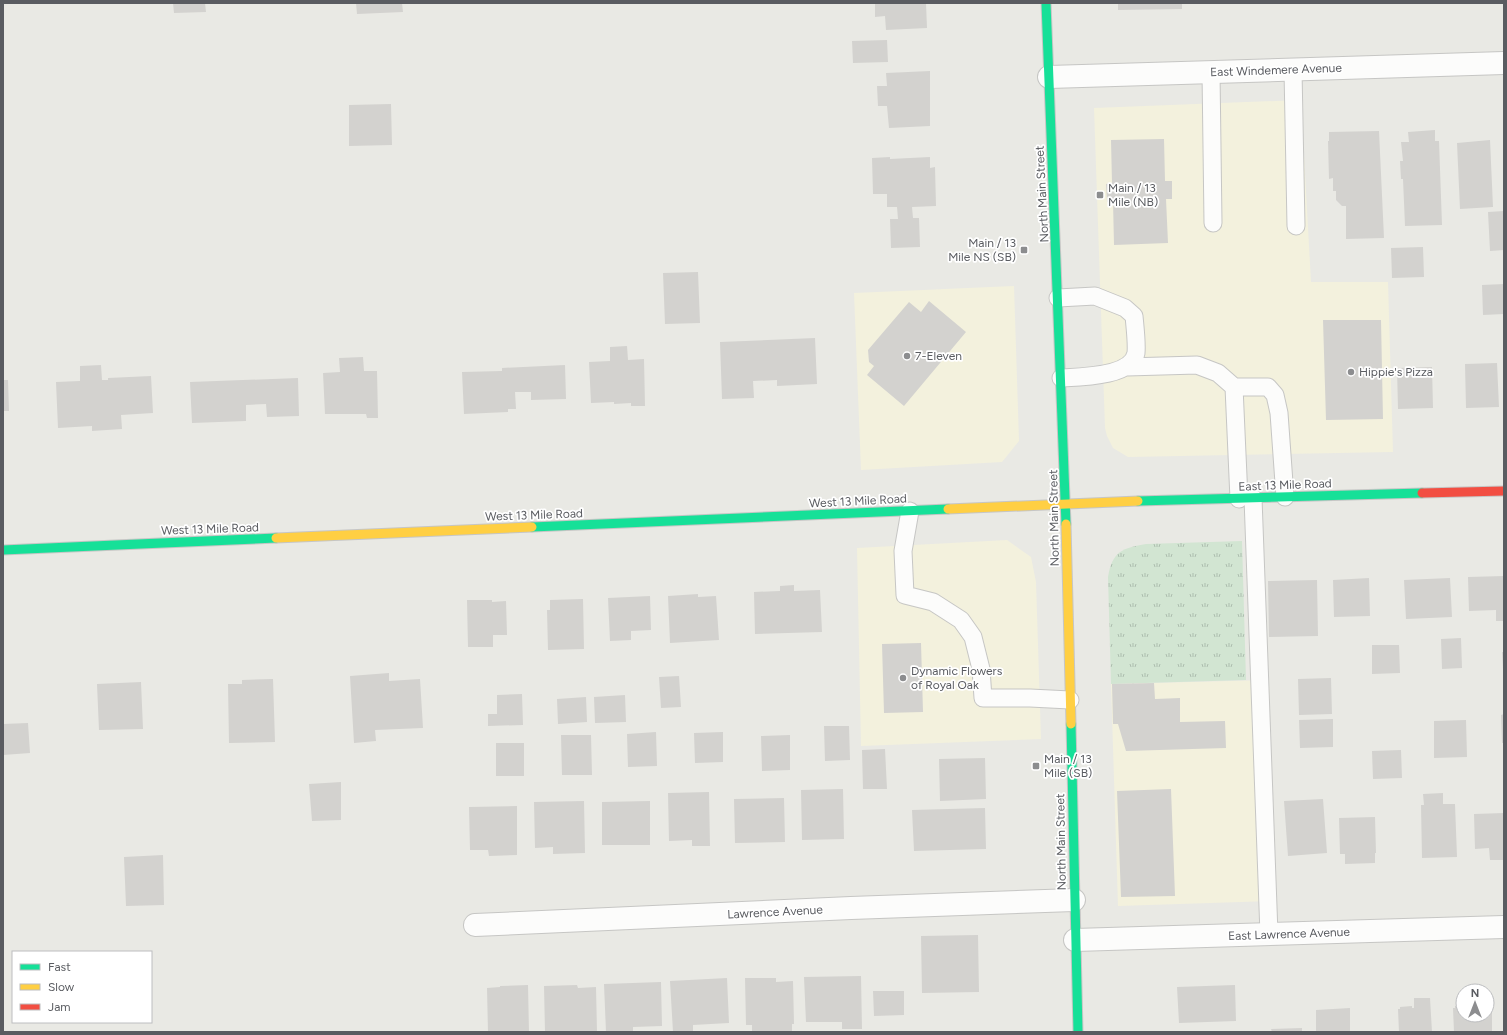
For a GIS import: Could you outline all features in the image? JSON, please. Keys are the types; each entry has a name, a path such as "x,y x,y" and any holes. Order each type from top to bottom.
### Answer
{"main road":[{"name":"North Main Street","path":"1046,3 1066,504 1078,1032"},
{"name":"East 13 Mile Road","path":"1066,504 1504,490"},
{"name":"West 13 Mile Road","path":"3,550 1066,504"}],"street":[{"name":"East Windemere Avenue","path":"1049,77 1504,63"},
{"name":"Lawrence Avenue","path":"475,925 843,908 1074,900"},
{"name":"East Lawrence Avenue","path":"1075,940 1504,927"}],"lane":[{"path":"1293,70 1296,226"},
{"path":"1210,72 1213,223"},
{"path":"1058,298 1095,296 1125,308 1134,316 1136,354 1127,367"},
{"path":"1061,378 1098,376 1127,367 1197,365 1218,373 1234,387 1268,387 1275,395 1279,413 1285,497"},
{"path":"1234,387 1246,498 1269,934"},
{"path":"910,511 903,551 905,595 933,602 961,620 973,637 981,669 983,698 1070,700"}],"shaded area":[{"path":"1301,100 1311,282 1388,282 1393,452 1128,457 1113,448 1105,428 1094,108"},
{"path":"1014,286 1019,441 1002,462 861,470 854,293"},
{"path":"1007,540 1031,557 1036,582 1041,739 861,746 857,548"},
{"path":"1269,680 1274,901 1118,906 1111,684"}],"green space":[{"path":"1242,541 1246,680 1111,684 1108,577 1112,561 1116,556 1125,549 1146,544"}],"building":[{"path":"173,3 205,3 206,12 174,13"},
{"path":"356,3 402,3 403,12 357,14"},
{"path":"875,3 926,3 927,28 886,30 885,16 875,17"},
{"path":"1118,3 1182,3 1182,9 1118,10"},
{"path":"887,40 888,62 853,63 852,41"},
{"path":"930,71 930,126 889,128 887,106 878,106 877,86 887,86 886,73"},
{"path":"391,104 392,145 349,146 349,105"},
{"path":"1435,130 1435,141 1439,141 1442,225 1405,226 1403,179 1401,179 1400,161 1403,161 1401,142 1409,142 1408,132"},
{"path":"1379,131 1384,238 1346,239 1346,206 1342,206 1336,200 1336,191 1333,191 1333,178 1329,179 1329,132"},
{"path":"1164,139 1165,181 1172,181 1172,199 1166,199 1168,243 1114,245 1113,201 1107,202 1106,184 1112,183 1111,140"},
{"path":"1490,140 1493,207 1460,209 1457,143"},
{"path":"890,157 890,159 930,157 930,168 935,167 936,206 912,207 913,218 919,218 920,247 891,248 890,219 898,219 897,207 887,207 887,194 873,194 872,158"},
{"path":"1504,211 1504,250 1490,251 1488,212"},
{"path":"1423,247 1424,277 1392,278 1391,248"},
{"path":"698,272 700,323 665,324 663,273"},
{"path":"1504,284 1504,314 1483,315 1482,285"},
{"name":"7-Eleven","path":"929,301 966,332 904,406 867,375 874,366 869,362 868,350 909,302 921,312"},
{"path":"1323,320 1381,320 1383,419 1326,420"},
{"path":"815,338 817,384 777,386 777,380 753,381 754,398 722,399 720,342"},
{"path":"627,346 628,360 644,359 645,406 631,406 631,403 614,404 614,402 591,403 589,362 610,361 610,347"},
{"path":"363,357 364,371 377,371 378,418 367,418 366,414 325,414 323,373 340,372 339,358"},
{"path":"1497,363 1499,407 1466,408 1465,364"},
{"path":"101,365 102,380 108,380 108,378 151,376 153,413 121,415 122,429 92,431 92,426 58,428 56,382 80,381 80,366"},
{"path":"565,365 566,399 531,400 531,392 515,392 516,409 508,409 508,412 464,414 462,372 502,371 502,368"},
{"path":"1432,367 1433,408 1398,409 1397,368"},
{"path":"298,378 299,416 267,417 266,404 246,405 246,421 192,423 190,382"},
{"path":"3,380 8,380 9,411 3,411"},
{"path":"1504,576 1504,621 1496,621 1496,610 1469,611 1468,577"},
{"path":"1369,578 1370,616 1334,617 1333,580"},
{"path":"1450,578 1452,617 1406,619 1404,580"},
{"path":"1317,580 1318,636 1269,637 1268,581"},
{"path":"794,585 794,591 820,590 822,632 755,634 754,592 780,591 780,586"},
{"path":"698,594 698,597 716,596 719,640 670,643 668,596"},
{"path":"650,596 651,630 631,631 631,640 610,641 608,598"},
{"path":"583,599 584,649 548,650 547,610 550,610 550,600"},
{"path":"467,600 492,600 492,602 506,601 507,635 493,635 493,647 468,647"},
{"path":"1461,638 1462,668 1442,669 1441,639"},
{"name":"Dynamic Flowers of Royal Oak","path":"921,643 923,712 884,713 882,644"},
{"path":"1372,645 1399,645 1400,673 1372,674"},
{"path":"1502,652 1504,652 1504,669 1503,669"},
{"path":"389,673 389,681 420,679 423,728 375,730 376,741 354,743 350,676"},
{"path":"679,676 681,707 661,708 659,677"},
{"path":"1331,678 1332,714 1299,715 1298,679"},
{"path":"273,679 275,742 229,743 228,684 242,684 242,680"},
{"path":"141,682 143,729 99,730 97,684"},
{"path":"1154,683 1155,699 1180,698 1180,722 1225,721 1226,748 1126,751 1118,724 1113,724 1112,684"},
{"path":"522,694 523,725 488,726 488,714 497,714 497,695"},
{"path":"625,695 626,722 595,723 594,697"},
{"path":"586,697 587,722 558,724 557,699"},
{"path":"1504,714 1504,743 1502,743 1501,715"},
{"path":"1333,719 1333,747 1300,748 1299,720"},
{"path":"1466,720 1467,757 1434,758 1434,721"},
{"path":"28,723 30,753 3,755 3,724"},
{"path":"824,726 849,726 850,760 825,761"},
{"path":"656,732 657,766 628,767 627,734"},
{"path":"723,732 723,762 695,763 694,733"},
{"path":"561,735 591,735 592,775 562,775"},
{"path":"790,735 790,770 762,771 761,736"},
{"path":"496,743 524,743 524,776 496,776"},
{"path":"885,749 887,789 863,789 862,750"},
{"path":"1401,750 1402,778 1373,779 1372,751"},
{"path":"985,758 986,799 940,801 939,759"},
{"path":"341,782 341,820 312,821 309,784"},
{"path":"843,789 844,839 802,840 801,790"},
{"path":"1171,789 1175,896 1121,897 1117,791"},
{"path":"709,792 710,846 692,846 692,840 669,841 668,793"},
{"path":"1443,793 1443,804 1455,804 1457,857 1422,858 1421,805 1424,805 1423,794"},
{"path":"784,798 785,842 735,843 734,799"},
{"path":"1323,799 1327,853 1288,856 1284,801"},
{"path":"584,801 585,853 553,854 553,847 535,848 534,802"},
{"path":"650,801 650,845 602,845 602,802"},
{"path":"517,806 517,855 489,856 488,850 470,850 469,807"},
{"path":"985,808 986,849 914,851 912,810"},
{"path":"1504,813 1504,860 1490,860 1489,848 1475,849 1474,814"},
{"path":"1375,817 1375,863 1345,864 1345,854 1340,854 1339,818"},
{"path":"163,855 164,905 126,906 124,857"},
{"path":"978,935 979,992 922,993 921,936"},
{"path":"861,976 862,1029 842,1029 842,1022 806,1022 804,977"},
{"path":"727,978 729,1023 693,1025 693,1032 673,1032 670,981"},
{"path":"745,978 776,978 776,982 793,981 794,1024 792,1024 792,1032 752,1032 752,1025 746,1025"},
{"path":"661,982 662,1026 633,1027 633,1032 606,1032 604,984"},
{"path":"528,985 529,1032 488,1032 487,988"},
{"path":"577,985 578,988 596,987 597,1032 545,1032 544,986"},
{"path":"1235,985 1236,1021 1179,1023 1177,987"},
{"path":"873,991 904,991 904,1015 874,1016"},
{"path":"1414,998 1430,998 1432,1032 1399,1032 1398,1009 1400,1009 1400,1007 1412,1006 1412,1008 1414,1008"},
{"path":"1350,1008 1350,1032 1316,1032 1316,1010"},
{"path":"1453,1008 1455,1008 1455,1023 1492,1023 1492,1032 1454,1032"},
{"path":"1302,1028 1302,1032 1272,1032 1271,1029"}],"traffic: fast":[{"path":"1046,3 1066,524"},
{"path":"1138,501 1422,493"},
{"path":"532,527 948,509"},
{"path":"3,550 276,538"},
{"path":"1071,724 1078,1032"}],"traffic: slow":[{"path":"948,509 1138,501"},
{"path":"1066,524 1071,724"},
{"path":"276,538 532,527"}],"traffic: jam":[{"path":"1422,493 1504,491"}],"place":[{"name":"Main / 13 Mile (NB)","path":"1100,195"},
{"name":"Main / 13 Mile NS (SB)","path":"1024,250"},
{"name":"7-Eleven","path":"907,356"},
{"name":"Hippie's Pizza","path":"1351,372"},
{"name":"Dynamic Flowers of Royal Oak","path":"903,678"},
{"name":"Main / 13 Mile (SB)","path":"1036,766"}]}
